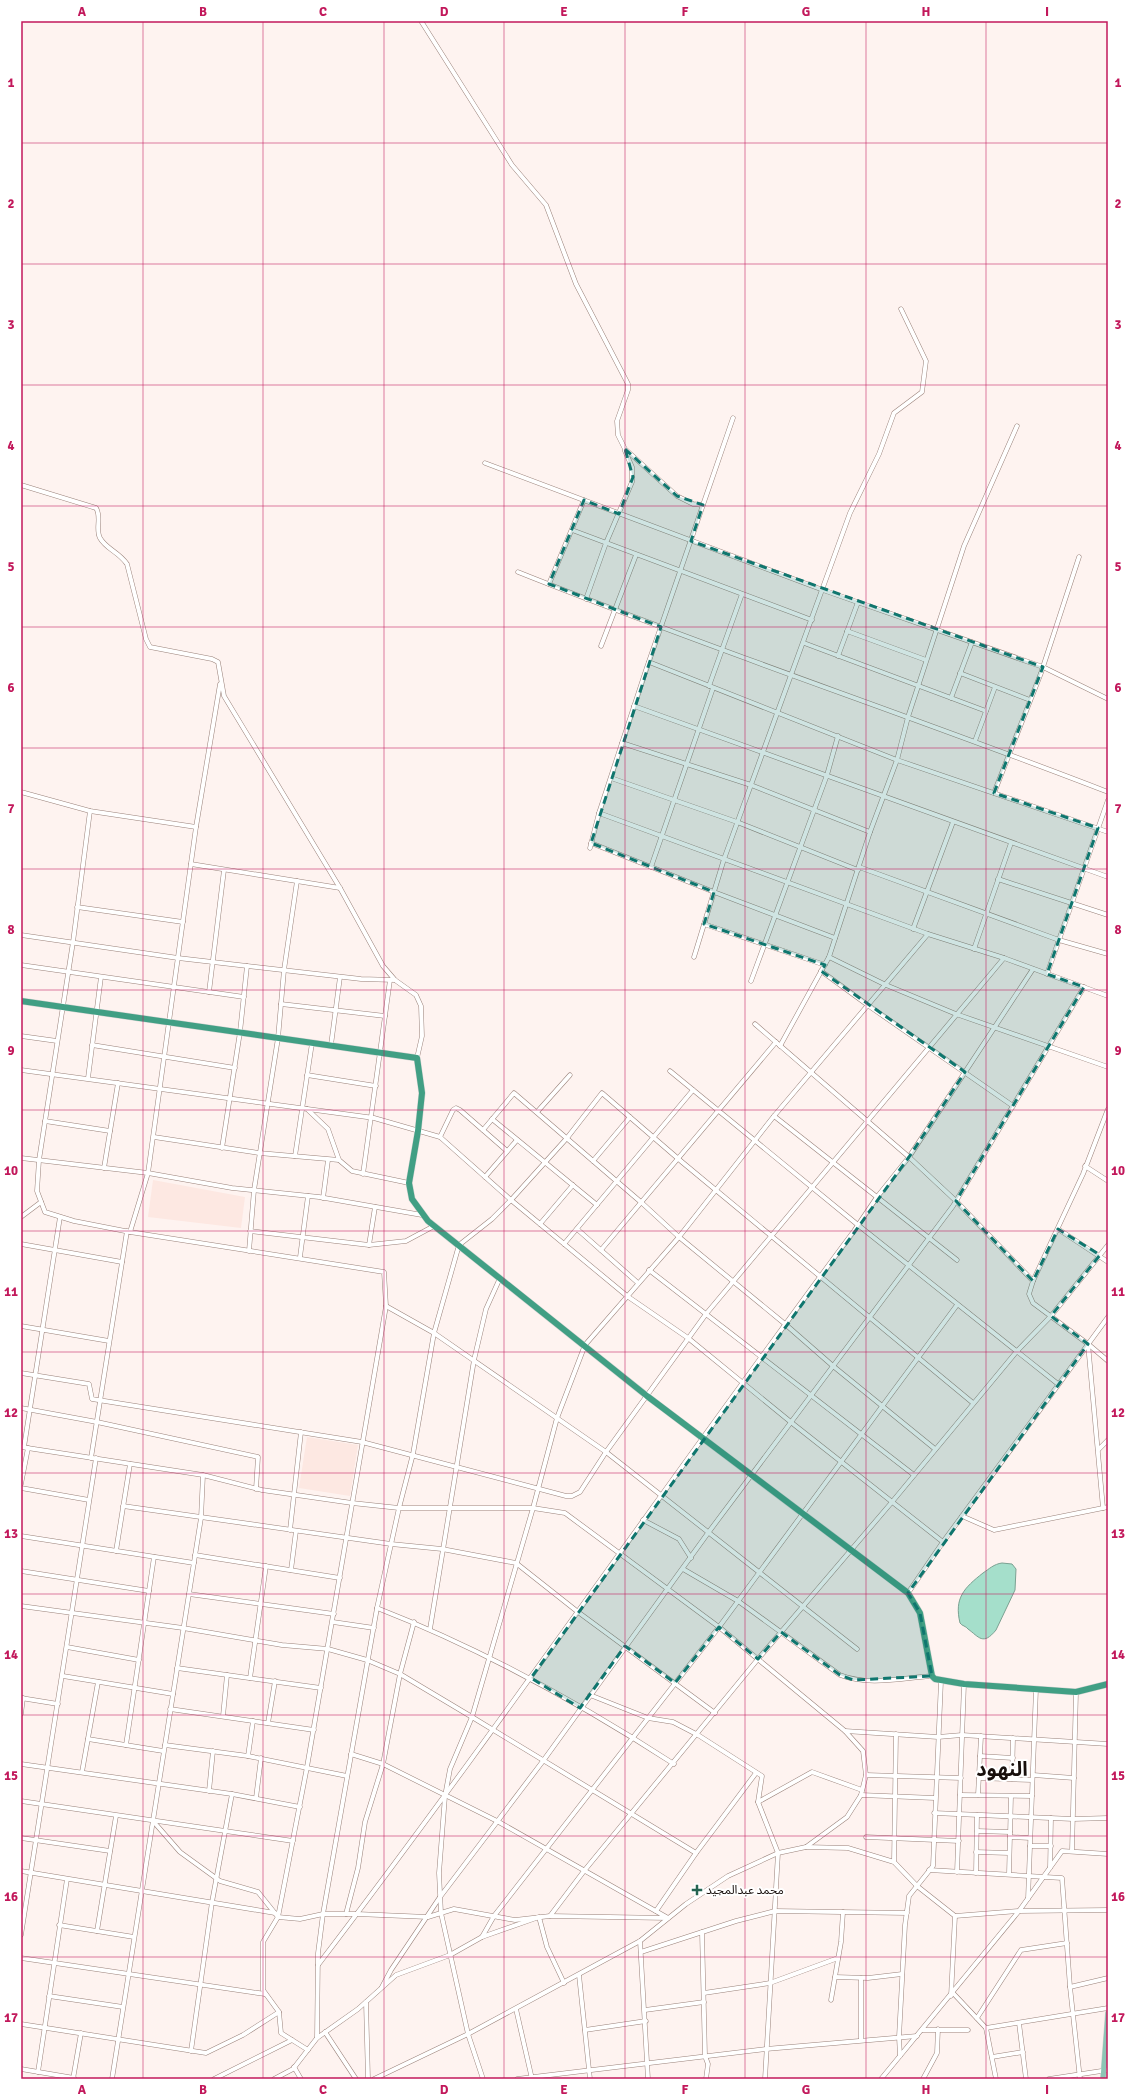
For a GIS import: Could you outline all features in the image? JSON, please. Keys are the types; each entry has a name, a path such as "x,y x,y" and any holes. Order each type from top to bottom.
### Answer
{"highway":[{"path":"21,1001 417,1058 422,1093 418,1131 409,1183 412,1199 422,1215 434,1226 647,1396 908,1593 920,1613 932,1676 941,1681 964,1684 1076,1692 1108,1684"}],"main road":[{"path":"1103,2079 1106,2070 1108,2013"}],"street":[{"path":"421,21 504,154 546,205 576,284 628,384 628,392 617,421 618,435 632,467 633,477 606,543 586,599"},
{"path":"694,957 737,822 804,643 850,513 879,454 894,413 922,392 926,361 901,309"},
{"path":"733,418 634,706 599,813 591,845 835,938"},
{"path":"780,1046 829,957 870,832 885,796 897,760 926,660 964,546 1017,426"},
{"path":"625,449 676,496 703,505"},
{"path":"485,463 823,590 1043,667 1108,699"},
{"path":"21,485 96,508 99,513 99,537 108,547 120,554 127,564 148,645 156,650 216,660 220,666 220,682 196,827 154,1137 148,1173 128,1232 122,1262 91,1458"},
{"path":"548,584 584,500"},
{"path":"572,530 812,620"},
{"path":"601,646 636,555"},
{"path":"994,793 1043,667 1079,558"},
{"path":"518,572 615,610 1010,754 1108,792"},
{"path":"651,867 699,729 722,649 742,594"},
{"path":"838,656 858,602"},
{"path":"847,631 926,660"},
{"path":"951,698 972,642"},
{"path":"804,643 986,711"},
{"path":"649,662 897,760 1108,832"},
{"path":"960,673 1030,700"},
{"path":"220,682 224,696 340,888 382,966 392,980 416,995 421,1006 422,1036 417,1058"},
{"path":"974,741 995,687"},
{"path":"634,706 1108,877"},
{"path":"751,982 774,914 827,776 838,736"},
{"path":"622,743 751,785 813,811 870,832"},
{"path":"611,778 737,822 799,847 1059,940 1108,954"},
{"path":"21,792 90,811 196,827"},
{"path":"1047,974 1108,800"},
{"path":"90,811 73,942 39,1160 37,1191 45,1212 60,1217 128,1232 249,1251 300,1257 384,1272 386,1306 314,1730 278,1917 263,1942 263,1990 279,2012 281,2033 308,2050"},
{"path":"599,813 913,929 1004,958 1108,996"},
{"path":"913,929 953,822"},
{"path":"974,948 1011,843"},
{"path":"191,864 340,888"},
{"path":"209,992 224,870"},
{"path":"998,879 1108,915"},
{"path":"249,1251 254,1190 278,1038 284,970 297,881"},
{"path":"78,907 183,922"},
{"path":"704,924 824,965"},
{"path":"482,2079 468,2034 441,1913 439,1872 445,1796 450,1769 472,1717 533,1508 557,1418 585,1345 678,1237 754,1140 869,1006 928,934"},
{"path":"21,935 178,958 340,977 392,980"},
{"path":"829,957 886,985 956,1014 1108,1067"},
{"path":"21,1373 89,1384 92,1399 362,1442 413,1454 566,1496 572,1496 580,1492 606,1452 706,1314 1004,958"},
{"path":"21,965 244,997"},
{"path":"222,1148 240,1032 247,966"},
{"path":"318,1965 494,1730 619,1553 744,1382 761,1356 786,1324 877,1197 909,1157 1033,969"},
{"path":"821,971 928,1048 1013,1106"},
{"path":"88,1078 101,977"},
{"path":"331,1046 340,977"},
{"path":"363,1174 392,980"},
{"path":"382,1987 391,1970 440,1897 543,1761 625,1646 956,1201 1084,987"},
{"path":"281,1004 386,1016"},
{"path":"755,1024 866,1122 909,1157 956,1201 1033,1281"},
{"path":"21,1036 57,1041"},
{"path":"601,1250 776,1042"},
{"path":"295,1156 305,1108 312,1043"},
{"path":"92,1045 235,1068"},
{"path":"21,1070 52,1073 372,1118 440,1137 540,1224 627,1296 688,1338 744,1382 792,1423 943,1542"},
{"path":"670,1071 957,1305 1058,1384"},
{"path":"536,1112 570,1075"},
{"path":"308,1076 376,1086"},
{"path":"104,1168 118,1083"},
{"path":"564,1244 693,1090"},
{"path":"483,1130 514,1093 641,1202 678,1237 734,1281 786,1324 833,1366 883,1405 935,1449"},
{"path":"317,2038 318,1965 323,1914 367,1660 399,1508 413,1454 434,1333 459,1246 492,1219 512,1200 567,1138 602,1093 715,1190 772,1235 973,1403"},
{"path":"305,1108 328,1129 339,1160 352,1171 409,1183"},
{"path":"440,1137 453,1110 456,1108 507,1151"},
{"path":"1108,1111 1058,1229 1033,1281 1029,1294 1033,1303 1088,1344 1108,1361"},
{"path":"774,1116 957,1260"},
{"path":"593,1161 630,1117"},
{"path":"45,1120 110,1131"},
{"path":"492,1120 597,1205"},
{"path":"154,1137 259,1153 339,1160"},
{"path":"485,1177 517,1140"},
{"path":"21,1158 148,1173 254,1190 323,1198 422,1215"},
{"path":"323,1198 328,1160"},
{"path":"1085,1166 1108,1181"},
{"path":"540,1224 573,1185"},
{"path":"300,1257 308,1196"},
{"path":"21,1217 41,1202"},
{"path":"369,1245 375,1207"},
{"path":"21,1484 24,1447 60,1217"},
{"path":"250,1231 303,1236 369,1245 406,1241 434,1226"},
{"path":"576,1229 638,1283"},
{"path":"1058,1229 1100,1255 1108,1262"},
{"path":"21,1244 122,1262"},
{"path":"550,1916 584,1871 698,1735 758,1659 892,1502 1016,1351 1051,1316 1108,1245"},
{"path":"649,1270 813,1395 914,1475"},
{"path":"430,1629 442,1549 458,1466 474,1360 486,1309 500,1278"},
{"path":"482,1937 494,1916 592,1788 719,1627 804,1514 957,1305"},
{"path":"386,1306 434,1333 606,1452 708,1534 857,1650"},
{"path":"908,1593 943,1542 1108,1317"},
{"path":"21,1326 109,1341"},
{"path":"962,1516 994,1530 1106,1507 1098,1450 1088,1344"},
{"path":"21,1408 96,1422 258,1457 256,1488"},
{"path":"290,1530 301,1432"},
{"path":"1098,1450 1108,1440"},
{"path":"24,1447 203,1475 293,1495 352,1503 399,1508 533,1508 565,1513 719,1627 845,1731 863,1751 866,1775 861,1795 847,1817 806,1847"},
{"path":"21,1935 22,1920 73,1613 96,1458"},
{"path":"116,1550 130,1464"},
{"path":"112,2079 201,1518 203,1475"},
{"path":"21,1488 90,1500"},
{"path":"123,1506 391,1544 442,1549 516,1563 578,1612 715,1714"},
{"path":"643,1520 679,1539 691,1558"},
{"path":"291,1570 296,1531"},
{"path":"21,1536 194,1563"},
{"path":"195,1555 340,1578"},
{"path":"126,1745 154,1556"},
{"path":"250,1678 266,1566"},
{"path":"683,1569 738,1601 840,1676 853,1680 884,1680 932,1676"},
{"path":"21,1571 149,1591"},
{"path":"189,1594 334,1614"},
{"path":"21,1606 183,1628 282,1645 328,1649 367,1660 400,1674 543,1761 592,1788 631,1816 696,1853"},
{"path":"377,1608 430,1629 489,1656 531,1678 580,1708 633,1737 674,1764"},
{"path":"332,1622 374,1628"},
{"path":"346,1914 358,1868 365,1822 383,1764 400,1674 414,1622"},
{"path":"67,1647 139,1660"},
{"path":"177,1668 321,1688"},
{"path":"223,1716 227,1675"},
{"path":"63,1676 173,1694"},
{"path":"268,1723 275,1681"},
{"path":"900,2056 899,2037 902,1974 909,1896 933,1866 934,1813 941,1681"},
{"path":"82,1772 98,1682"},
{"path":"958,1872 964,1684"},
{"path":"1027,1900 1036,1689"},
{"path":"1072,1851 1076,1692"},
{"path":"590,1695 648,1718 673,1722 698,1735 762,1776 758,1802 778,1853 765,2079"},
{"path":"21,1714 22,1698 58,1704"},
{"path":"170,1709 314,1730"},
{"path":"248,1756 254,1721"},
{"path":"845,1731 938,1736 962,1735 1108,1744"},
{"path":"894,1862 893,1837 896,1776 896,1734"},
{"path":"978,1795 981,1736"},
{"path":"1012,1779 1013,1738"},
{"path":"88,1739 164,1752"},
{"path":"165,1745 261,1758 347,1776"},
{"path":"209,1791 213,1752"},
{"path":"351,1754 383,1764 497,1821 668,1918"},
{"path":"980,1756 1013,1758"},
{"path":"256,1798 261,1758"},
{"path":"21,1764 232,1794 300,1807"},
{"path":"758,1802 812,1772 862,1790"},
{"path":"656,1911 696,1853 756,1773"},
{"path":"866,1775 960,1778"},
{"path":"979,1778 1074,1778"},
{"path":"190,2051 212,1902 232,1794"},
{"path":"861,1795 935,1798"},
{"path":"960,1795 1032,1796"},
{"path":"1009,1874 1011,1796"},
{"path":"21,1801 293,1842"},
{"path":"934,1813 1073,1819 1108,1818"},
{"path":"976,1873 977,1815"},
{"path":"96,1931 116,1816"},
{"path":"1050,1868 1051,1818"},
{"path":"153,1821 180,1852 216,1878 258,1892 278,1917 300,1919 323,1914 428,1917 454,1909 515,1920 550,1916 668,1918"},
{"path":"977,1831 1010,1832"},
{"path":"866,1837 959,1841"},
{"path":"1010,1837 1030,1838"},
{"path":"21,1838 110,1852"},
{"path":"1030,1846 1051,1846"},
{"path":"374,2079 468,2034 640,1941 668,1918 728,1876 778,1853 806,1847 848,1848 894,1862 918,1886 955,1916 1020,1911 1108,1910"},
{"path":"881,2079 1020,1911 1062,1851 1108,1854"},
{"path":"976,1852 1010,1853"},
{"path":"929,1870 1062,1878 1070,1987 1081,2074 1080,2079"},
{"path":"21,1871 275,1913"},
{"path":"38,2072 53,1963 67,1878"},
{"path":"641,1952 736,1921 775,1911 907,1913"},
{"path":"831,2000 838,1958 843,1912"},
{"path":"955,1916 952,1994 986,2028 996,2079"},
{"path":"274,2079 294,2067 317,2038 366,2002 396,1975 450,1955 482,1937 539,1917"},
{"path":"539,1917 547,1947 564,1983"},
{"path":"59,1925 134,1937"},
{"path":"702,1932 705,2056 708,2064 706,2079"},
{"path":"640,1941 646,2021 648,2079"},
{"path":"977,2018 1021,1950 1067,1943"},
{"path":"21,1958 265,1994"},
{"path":"704,1993 770,1983 838,1958"},
{"path":"835,1977 861,1978 902,1974"},
{"path":"579,1975 590,2079"},
{"path":"861,1978 861,2040"},
{"path":"1070,1987 1108,1978"},
{"path":"49,1996 123,2007"},
{"path":"366,2002 368,2079"},
{"path":"645,2010 704,2002"},
{"path":"986,2028 1108,2008"},
{"path":"516,2009 532,2078"},
{"path":"21,2024 206,2053 244,2035 279,2012"},
{"path":"585,2030 646,2021"},
{"path":"1018,2022 1026,2079"},
{"path":"923,2079 937,2053 938,2029"},
{"path":"922,2030 968,2030"},
{"path":"325,2032 356,2079"},
{"path":"21,2069 73,2078 81,2033"},
{"path":"517,2079 705,2056 861,2040 917,2036"},
{"path":"214,2079 292,2040"},
{"path":"992,2058 1023,2052"},
{"path":"294,2067 301,2079"},
{"path":"1050,2079 1106,2070"}],"highlighted area":[{"path":"625,449 677,496 703,505 691,541 1043,667 994,793 1098,828 1047,974 1084,987 956,1201 1033,1281 1058,1229 1100,1255 1051,1316 1088,1344 908,1593 920,1613 932,1676 853,1680 840,1675 781,1632 758,1659 719,1627 675,1683 625,1646 580,1708 531,1678 909,1157 965,1072 821,971 825,965 704,924 714,892 591,843 661,627 549,584 584,500 619,514 633,477"}],"shaded area":[{"path":"153,1180 245,1197 241,1228 148,1217"},
{"path":"307,1437 358,1445 350,1496 299,1488"},
{"path":"996,1564 1012,1564 1016,1569 1015,1590 996,1630 988,1638 984,1639 978,1637 960,1623 958,1607 962,1594 976,1578"}],"place":[{"name":"محمد عبدالمجيد","path":"697,1890"}],"district":[{"name":"النهود","path":"1002,1769"}]}
